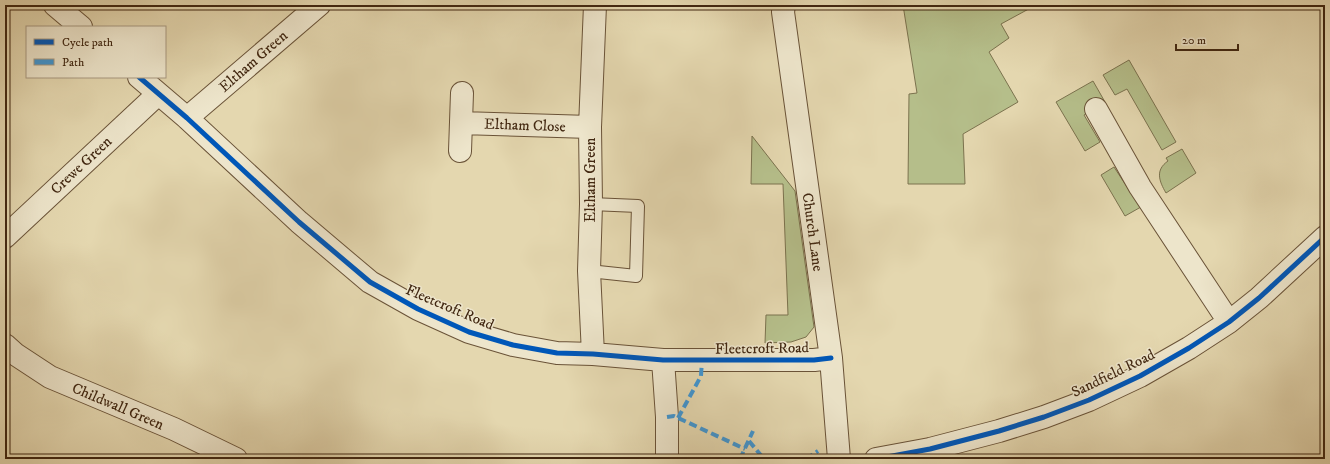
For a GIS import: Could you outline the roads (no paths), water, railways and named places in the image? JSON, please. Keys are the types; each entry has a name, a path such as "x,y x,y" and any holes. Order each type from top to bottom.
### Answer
{"street":[{"path":"55,5 80,26"},
{"name":"Eltham Green","path":"187,118 319,5"},
{"name":"Eltham Green","path":"592,354 589,271 591,204 590,127 595,5"},
{"name":"Church Lane","path":"784,5 783,12 831,358 839,459"},
{"name":"Fleetcroft Road","path":"140,78 187,118 298,222 370,282 418,309 469,332 513,345 558,353 592,354 663,360 814,360 831,358"},
{"path":"460,151 462,93"},
{"name":"Crewe Green","path":"5,237 158,94"},
{"path":"1096,109 1140,187 1229,322"},
{"name":"Eltham Close","path":"461,123 590,127"},
{"name":"Sandfield Road","path":"876,459 930,449 999,431 1044,417 1140,376 1190,348 1229,322 1259,298 1325,237"},
{"name":"Childwall Green","path":"5,345 15,354 50,377 174,429 236,459"},
{"path":"663,360 667,417 667,459"}],"lane":[{"path":"589,271 636,276 638,206 591,204"}]}
